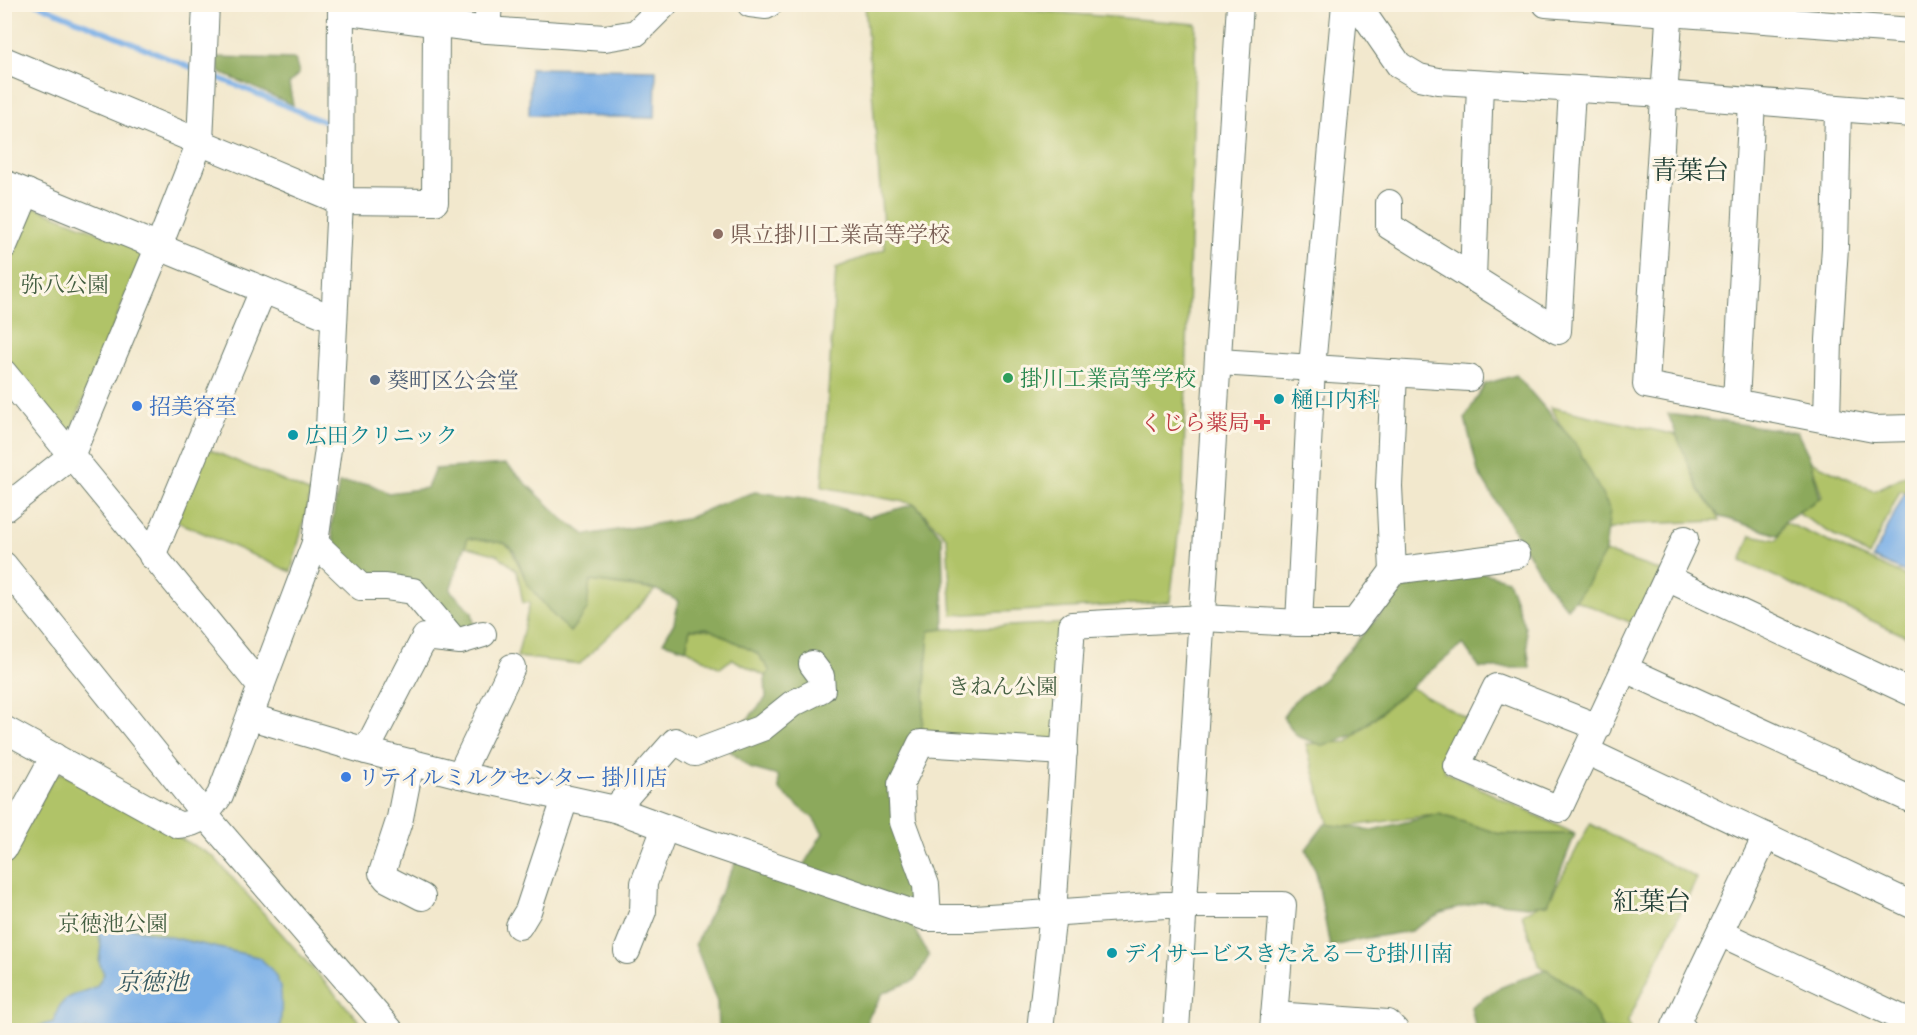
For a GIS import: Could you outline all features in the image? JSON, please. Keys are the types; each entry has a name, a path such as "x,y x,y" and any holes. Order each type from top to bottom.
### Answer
{"street":[{"path":"487,30 489,4"},
{"path":"4,729 178,825 189,825 205,816 220,795 315,543 328,449 340,201 340,8 487,30 605,38 636,33 665,4"},
{"path":"750,4 766,6 769,4"},
{"path":"1176,1030 1240,4"},
{"path":"1299,623 1312,367 1345,4"},
{"path":"1357,4 1400,65 1419,77 1438,81 1664,94 1912,114"},
{"path":"1546,4 1670,9 1912,30"},
{"path":"4,509 71,456 200,142 203,69 200,7"},
{"path":"1670,9 1646,385 1874,429 1912,428"},
{"path":"4,60 340,201 435,202 436,23"},
{"path":"1473,278 1480,84"},
{"path":"1389,203 1389,226 1558,331 1572,90"},
{"path":"1736,401 1752,102"},
{"path":"1827,420 1835,247 1838,109"},
{"path":"4,246 16,187 334,319"},
{"path":"153,556 263,290"},
{"path":"1219,362 1468,378"},
{"path":"4,373 261,687"},
{"path":"1040,1030 1053,913 1072,625 1203,618 1299,623 1354,623 1393,571 1389,486 1394,373"},
{"path":"1598,726 1496,687 1457,766 1559,809 1598,726 1624,669 1685,539"},
{"path":"315,543 361,587 385,587 414,591 454,640"},
{"path":"1393,571 1517,555"},
{"path":"4,565 205,816 390,1030"},
{"path":"1667,578 1912,693"},
{"path":"366,751 424,638 460,641 483,634"},
{"path":"615,809 675,741 695,753 762,728 792,704 822,689 821,676 812,664"},
{"path":"460,775 512,667"},
{"path":"1624,669 1912,800"},
{"path":"251,717 366,751 460,775 615,809 928,918 975,918 1166,905 1283,905 1274,1023 1388,1023 1395,1030"},
{"path":"928,918 927,885 903,822 901,784 921,742 1064,752"},
{"path":"1586,751 1912,905"},
{"path":"4,848 54,756"},
{"path":"411,762 400,818 382,873 387,879 422,897"},
{"path":"519,926 528,911 565,799"},
{"path":"627,951 643,911 644,883 665,828"},
{"path":"1683,1030 1675,1026 1766,836"},
{"path":"1720,933 1912,1023"}],"green space":[{"name":"掛川工業高等学校","path":"865,5 966,5 1196,24 1183,494 1170,602 952,615 947,538 915,504 822,487 836,268 885,249"},
{"path":"217,57 295,59 299,73 289,84 293,105 219,72"},
{"name":"弥八公園","path":"32,206 140,249 142,256 71,431 64,432 5,357 5,269"},
{"path":"1516,375 1575,443 1610,510 1605,552 1584,589 1567,608 1546,583 1478,472 1465,418 1485,384"},
{"path":"1550,407 1676,435 1720,521 1633,524 1608,530 1607,504"},
{"path":"1668,414 1797,432 1809,456 1820,498 1786,520 1778,535 1719,516 1699,490"},
{"path":"206,448 311,493 291,572 176,521"},
{"path":"1811,461 1874,491 1912,472 1912,491 1900,491 1869,556 1797,513 1822,497"},
{"path":"506,464 563,519 586,535 686,519 755,492 813,499 868,517 915,504 942,537 944,629 929,631 921,743 902,807 921,915 798,874 823,833 813,818 779,790 778,776 750,768 730,751 745,722 766,698 765,676 770,671 757,653 707,628 690,629 686,649 663,642 674,623 678,601 655,589 590,581 587,610 570,632 528,585 514,551 505,543 468,538 450,590 472,612 476,635 457,638 413,588 347,569 333,538 331,527 339,483 370,484 388,493 427,488 435,469"},
{"path":"1785,522 1912,579 1912,639 1741,561 1751,535 1777,540"},
{"path":"468,538 505,543 511,549 528,585 551,612 590,581 655,590 580,664 517,657 530,602 523,603 517,571 498,555 465,546"},
{"path":"1605,552 1661,571 1637,625 1575,600"},
{"path":"1481,572 1508,580 1525,628 1530,668 1480,668 1463,644 1353,735 1324,746 1297,736 1283,717 1294,701 1324,679 1409,581"},
{"name":"きねん公園","path":"1069,623 1064,752 921,739 929,630"},
{"path":"690,629 711,630 757,653 770,671 765,676 732,659 720,668 686,649"},
{"path":"1410,687 1468,719 1444,771 1575,834 1499,834 1439,814 1330,829 1306,744 1347,742"},
{"name":"京徳池公園","path":"62,773 213,856 367,1030 5,1030 5,864 55,775"},
{"path":"1439,814 1500,834 1575,834 1548,904 1527,906 1484,901 1441,913 1411,931 1361,939 1330,947 1316,872 1306,849 1325,824 1372,830"},
{"path":"1590,824 1697,878 1628,1021 1630,1030 1603,1030 1578,989 1539,966 1522,914 1550,899"},
{"path":"737,860 903,909 929,956 915,980 883,993 868,1018 867,1030 718,1030 717,1002 695,944"},
{"path":"1546,969 1581,994 1593,1009 1603,1030 1476,1030 1471,1007 1497,989"}],"water":[{"path":"530,68 656,70 655,118 529,115"},
{"path":"1904,494 1912,495 1912,575 1873,558"},
{"name":"京徳池","path":"96,920 258,957 274,973 281,990 280,1030 35,1030 35,1027 54,1022 56,1013 64,1001 75,994 97,986 104,974 99,962 101,945"}],"waterway":[{"path":"37,4 197,70"},
{"path":"211,75 332,125"}],"place":[{"name":"県立掛川工業高等学校","path":"718,234"},
{"name":"掛川工業高等学校","path":"1008,378"},
{"name":"葵町区公会堂","path":"375,380"},
{"name":"樋口内科","path":"1279,399"},
{"name":"招美容室","path":"137,406"},
{"name":"くじら薬局","path":"1262,422"},
{"name":"広田クリニック","path":"293,435"},
{"name":"リテイルミルクセンター 掛川店","path":"346,777"},
{"name":"デイサービスきたえる－む掛川南","path":"1112,953"}],"district":[{"name":"青葉台","path":"1690,170"},
{"name":"紅葉台","path":"1652,901"}]}
